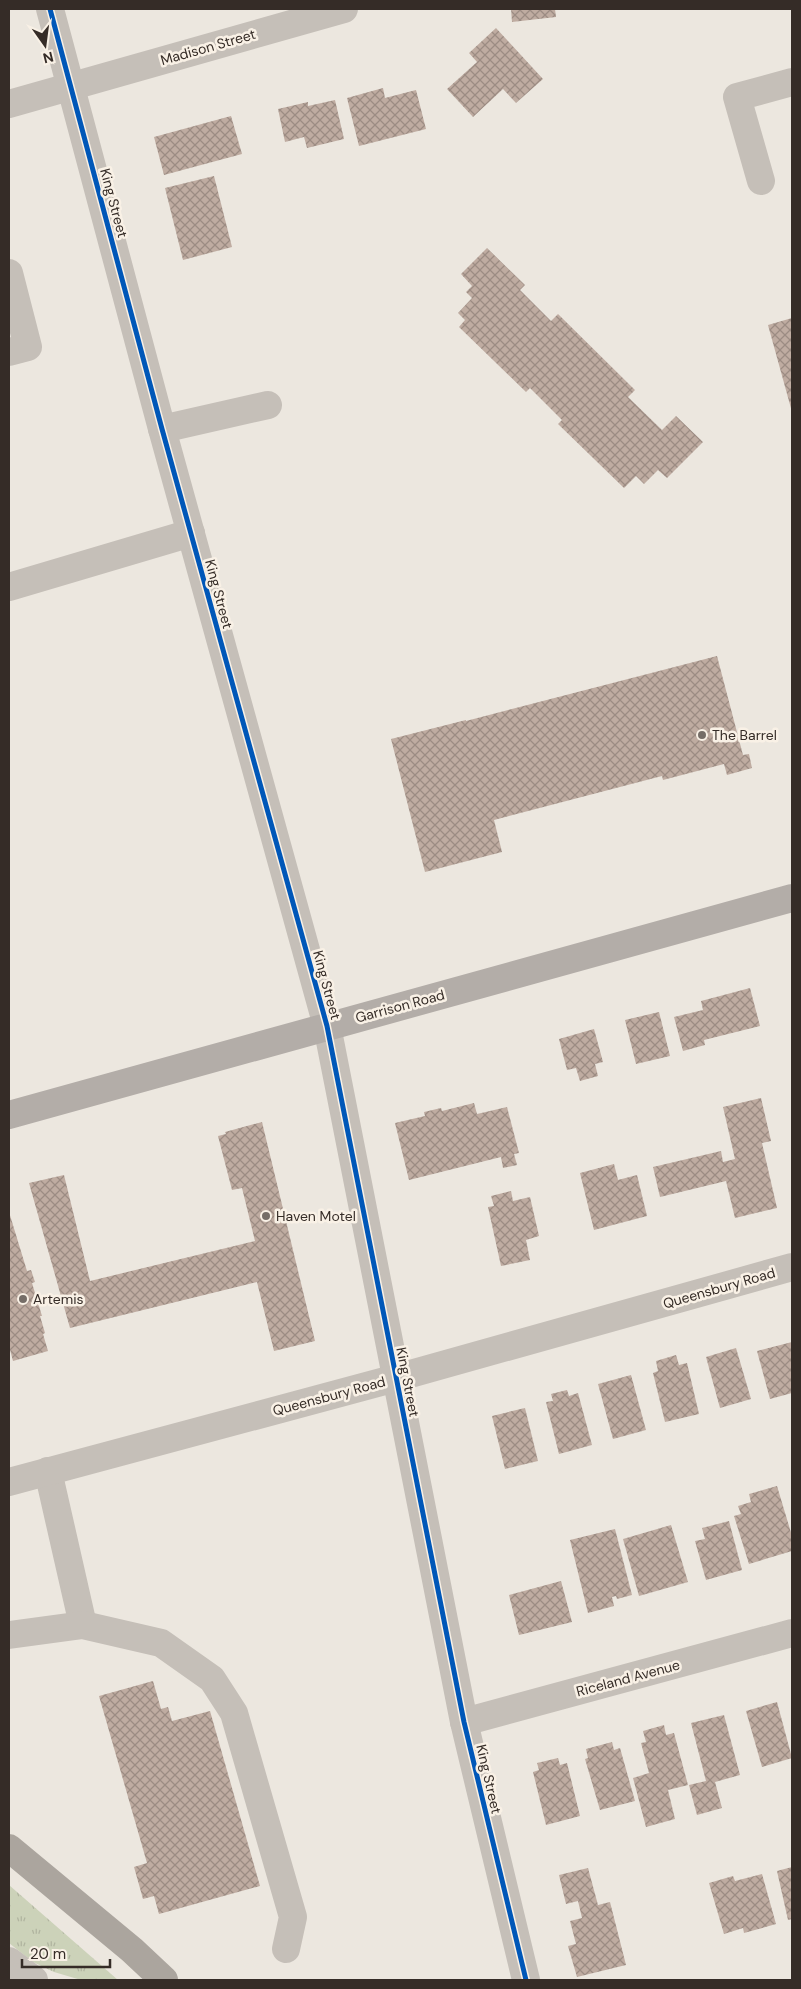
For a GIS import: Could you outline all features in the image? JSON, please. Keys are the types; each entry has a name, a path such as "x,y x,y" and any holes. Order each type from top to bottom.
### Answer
{"highway":[{"path":"9,1848 132,1950 164,1980"}],"main road":[{"name":"Garrison Road","path":"9,1115 792,898"}],"street":[{"name":"King Street","path":"50,9 72,85 162,429 326,1026 464,1722 526,1980"},
{"name":"Madison Street","path":"9,104 344,9"},
{"path":"761,181 737,97 792,82"},
{"path":"9,273 28,347 9,352"},
{"path":"162,429 268,405"},
{"path":"9,587 190,532"},
{"name":"Queensbury Road","path":"9,1482 396,1378 792,1267"},
{"path":"48,1471 83,1625"},
{"path":"9,1635 83,1625 161,1643 212,1679 234,1713 293,1917 286,1949"},
{"name":"Riceland Avenue","path":"464,1722 792,1634"},
{"path":"9,1961 34,1980"}],"green space":[{"path":"9,1885 118,1980 81,1980 54,1972 33,1962 9,1943"}],"building":[{"path":"511,9 555,9 556,17 512,22"},
{"path":"496,28 543,79 516,103 503,89 473,117 447,89 477,62 469,53"},
{"path":"383,88 385,98 416,90 426,129 359,146 347,98"},
{"path":"335,100 344,139 307,148 304,137 285,142 278,109 308,102 308,106"},
{"path":"231,116 242,154 164,175 154,137"},
{"path":"214,176 232,247 183,260 165,188"},
{"path":"487,248 525,285 520,290 551,321 558,314 635,390 628,397 662,430 676,416 703,442 667,478 658,470 644,484 636,476 624,488 558,424 562,420 530,388 526,392 459,327 465,320 458,313 472,298 466,292 472,286 461,274"},
{"path":"792,318 792,412 768,325"},
{"path":"717,656 743,755 749,754 752,768 727,775 724,764 663,780 662,776 494,820 502,852 425,872 391,739"},
{"path":"750,988 760,1026 704,1040 705,1045 683,1051 674,1017 703,1010 701,1001"},
{"path":"659,1012 670,1056 636,1064 625,1020"},
{"path":"594,1029 603,1062 595,1064 598,1076 580,1081 576,1068 567,1070 559,1039"},
{"path":"761,1098 771,1141 762,1143 777,1208 735,1218 726,1181 660,1197 653,1167 721,1151 723,1162 735,1159 723,1107"},
{"path":"474,1103 477,1114 507,1107 519,1153 514,1154 517,1165 503,1168 501,1157 409,1180 395,1123 425,1116 424,1112 441,1108 442,1111"},
{"name":"Haven Motel","path":"262,1122 315,1341 274,1351 257,1282 70,1328 29,1183 64,1175 90,1281 255,1241 242,1188 232,1190 218,1136 226,1134 225,1132"},
{"path":"614,1164 618,1180 637,1175 647,1216 594,1230 580,1173"},
{"path":"511,1191 513,1201 530,1197 539,1236 526,1240 530,1260 501,1266 488,1207 494,1206 491,1196"},
{"name":"Artemis","path":"9,1212 27,1271 31,1270 35,1282 32,1283 42,1316 40,1316 45,1333 43,1334 48,1351 13,1361 9,1346"},
{"path":"792,1342 792,1393 770,1399 757,1351"},
{"path":"736,1348 751,1399 720,1408 706,1357"},
{"path":"676,1355 679,1365 687,1363 699,1414 665,1422 653,1373 658,1371 656,1361"},
{"path":"631,1375 646,1430 613,1439 598,1384"},
{"path":"567,1390 569,1396 578,1393 592,1445 559,1454 546,1402 553,1401 551,1394"},
{"path":"525,1408 538,1461 505,1469 492,1416"},
{"path":"777,1486 792,1536 792,1551 749,1564 734,1516 741,1514 738,1506 751,1502 749,1494"},
{"path":"729,1521 742,1570 706,1580 695,1541 705,1539 702,1528"},
{"path":"671,1525 688,1582 639,1596 623,1539"},
{"path":"615,1529 632,1595 617,1599 616,1596 612,1597 614,1606 588,1613 570,1540"},
{"path":"561,1581 572,1622 519,1635 509,1595"},
{"path":"153,1681 161,1709 168,1707 172,1721 210,1711 260,1886 159,1914 154,1896 143,1899 134,1867 147,1863 99,1696"},
{"path":"777,1702 792,1758 762,1767 746,1711"},
{"path":"724,1715 740,1775 715,1782 722,1808 697,1815 689,1785 706,1781 691,1723"},
{"path":"664,1725 666,1735 674,1733 688,1785 668,1790 675,1819 646,1827 633,1778 649,1773 641,1743 646,1742 643,1731"},
{"path":"612,1742 614,1750 620,1748 635,1801 600,1810 585,1759 588,1758 586,1749"},
{"path":"558,1758 560,1765 567,1763 580,1816 546,1825 533,1772 539,1770 537,1763"},
{"path":"792,1867 792,1919 788,1920 777,1871"},
{"path":"588,1868 598,1905 610,1902 626,1965 577,1977 568,1946 576,1944 570,1921 582,1918 578,1901 566,1904 559,1875"},
{"path":"762,1874 776,1924 744,1933 743,1928 724,1934 709,1883 733,1876 735,1881"}],"cycle path":[{"path":"50,9 162,429 327,1026 464,1722 526,1980"}],"place":[{"name":"The Barrel","path":"702,735"},
{"name":"Haven Motel","path":"266,1216"},
{"name":"Artemis","path":"23,1299"}]}
